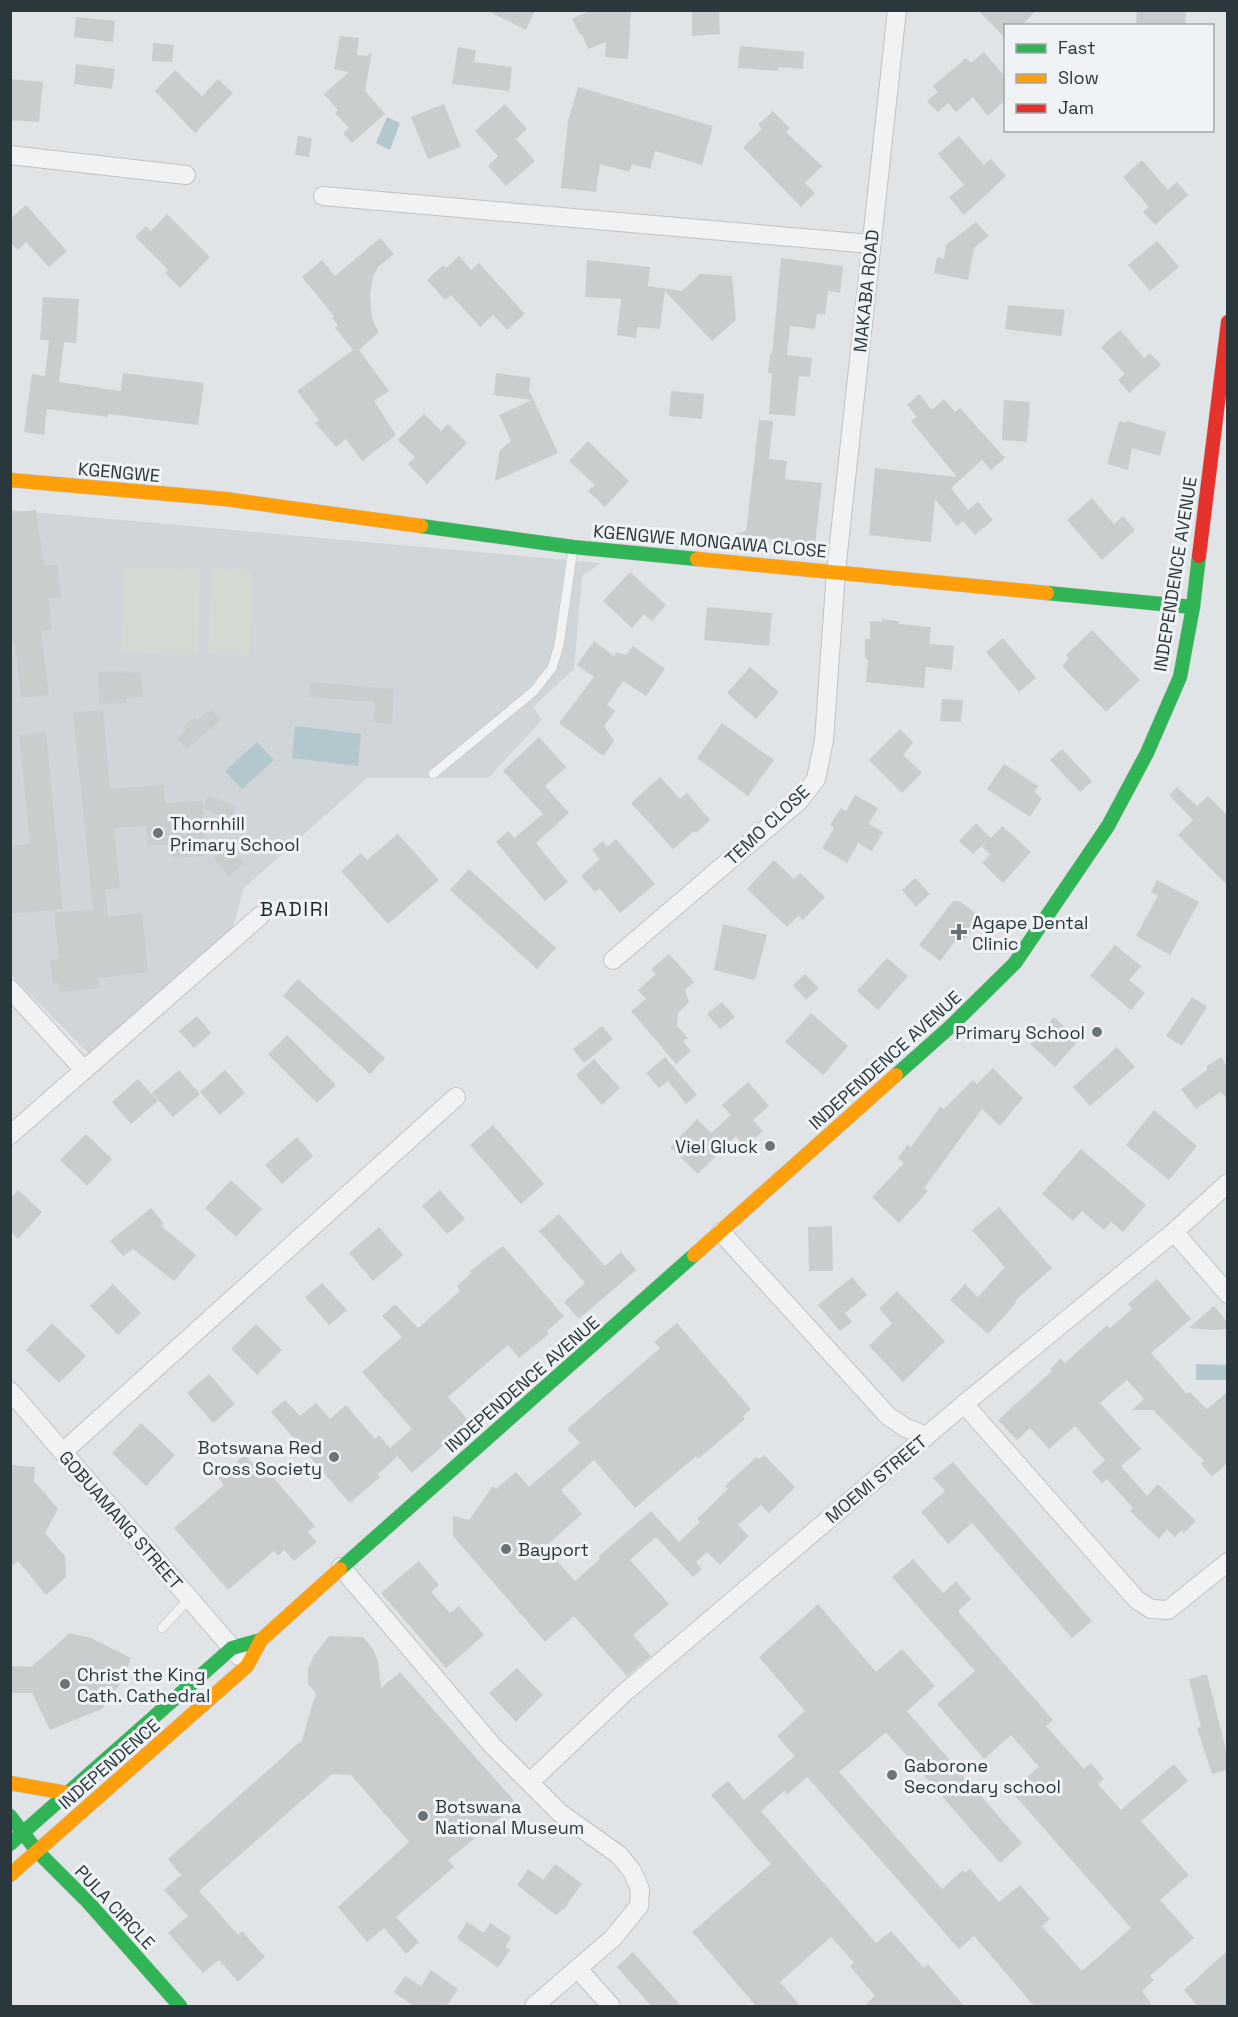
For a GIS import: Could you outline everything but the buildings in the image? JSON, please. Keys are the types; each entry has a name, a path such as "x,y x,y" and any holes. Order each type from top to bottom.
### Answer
{"street":[{"name":"MAKABA ROAD","path":"836,571 897,10"},
{"path":"10,155 186,175"},
{"path":"323,196 871,244"},
{"name":"INDEPENDENCE AVENUE","path":"261,1640 950,1027 1015,963 1108,826 1147,753 1180,677 1192,607 1227,322"},
{"name":"KGENGWE","path":"10,480 225,499"},
{"name":"KGENGWE MONGAWA CLOSE","path":"225,499 573,547 1192,607"},
{"name":"TEMO CLOSE","path":"613,960 799,801 816,779 824,740 836,571"},
{"path":"10,1135 260,916"},
{"path":"10,989 84,1070"},
{"path":"63,1452 456,1097"},
{"name":"MOEMI STREET","path":"531,1782 623,1694 964,1404 1174,1232 1227,1183"},
{"path":"721,1232 888,1416 906,1428 927,1436"},
{"path":"1174,1232 1227,1294"},
{"name":"GOBUAMANG STREET","path":"10,1391 247,1666"},
{"path":"964,1404 1137,1600 1151,1609 1168,1610 1227,1562"},
{"path":"341,1567 492,1744 560,1813 619,1855 632,1871 640,1889 639,1906 613,1938 534,2007"},
{"name":"INDEPENDENCE","path":"23,1833 232,1648 261,1640"},
{"name":"INDEPENDENCE","path":"10,1875 247,1666 261,1640"},
{"path":"10,1784 66,1793"},
{"name":"PULA CIRCLE","path":"10,1816 37,1851 88,1902 180,2007"},
{"path":"10,1844 23,1833"},
{"path":"578,1969 611,2007"}],"lane":[{"path":"433,774 534,691 552,668 560,645 573,547"},
{"path":"162,1628 189,1599"}],"shaded area":[{"name":"Thornhill Primary School","path":"10,510 601,563 582,576 574,669 533,707 542,720 488,778 367,778 244,888 226,952 99,1064 11,975"},
{"path":"124,567 200,569 198,655 121,652"},
{"path":"211,568 252,570 249,655 208,653"}],"water":[{"path":"387,117 400,123 390,150 376,143"},
{"path":"295,726 361,734 358,766 292,758"},
{"path":"257,742 274,760 242,789 225,771"},
{"path":"1196,1364 1227,1365 1227,1380 1196,1380"}],"traffic: fast":[{"path":"421,526 573,547 697,559"},
{"path":"896,1075 950,1027 1015,963 1108,826 1147,753 1180,677 1193,607 1199,556"},
{"path":"1047,593 1193,607"},
{"path":"340,1569 694,1255"},
{"path":"10,1844 232,1648 261,1640"},
{"path":"10,1816 37,1851 88,1902 180,2006"}],"traffic: slow":[{"path":"10,480 225,499 421,526"},
{"path":"697,559 1047,593"},
{"path":"694,1255 896,1075"},
{"path":"10,1875 247,1666 261,1640 340,1569"},
{"path":"10,1783 66,1793"}],"traffic: jam":[{"path":"1199,556 1228,322"}],"place":[{"name":"Thornhill Primary School","path":"158,833"},
{"name":"Agape Dental Clinic","path":"959,932"},
{"name":"Primary School","path":"1097,1032"},
{"name":"Viel Gluck","path":"770,1146"},
{"name":"Botswana Red Cross Society","path":"334,1457"},
{"name":"Bayport","path":"506,1549"},
{"name":"Christ the King Cath. Cathedral","path":"65,1684"},
{"name":"Gaborone Secondary school","path":"892,1775"},
{"name":"Botswana National Museum","path":"423,1816"}],"district":[{"name":"BADIRI","path":"295,909"}]}
